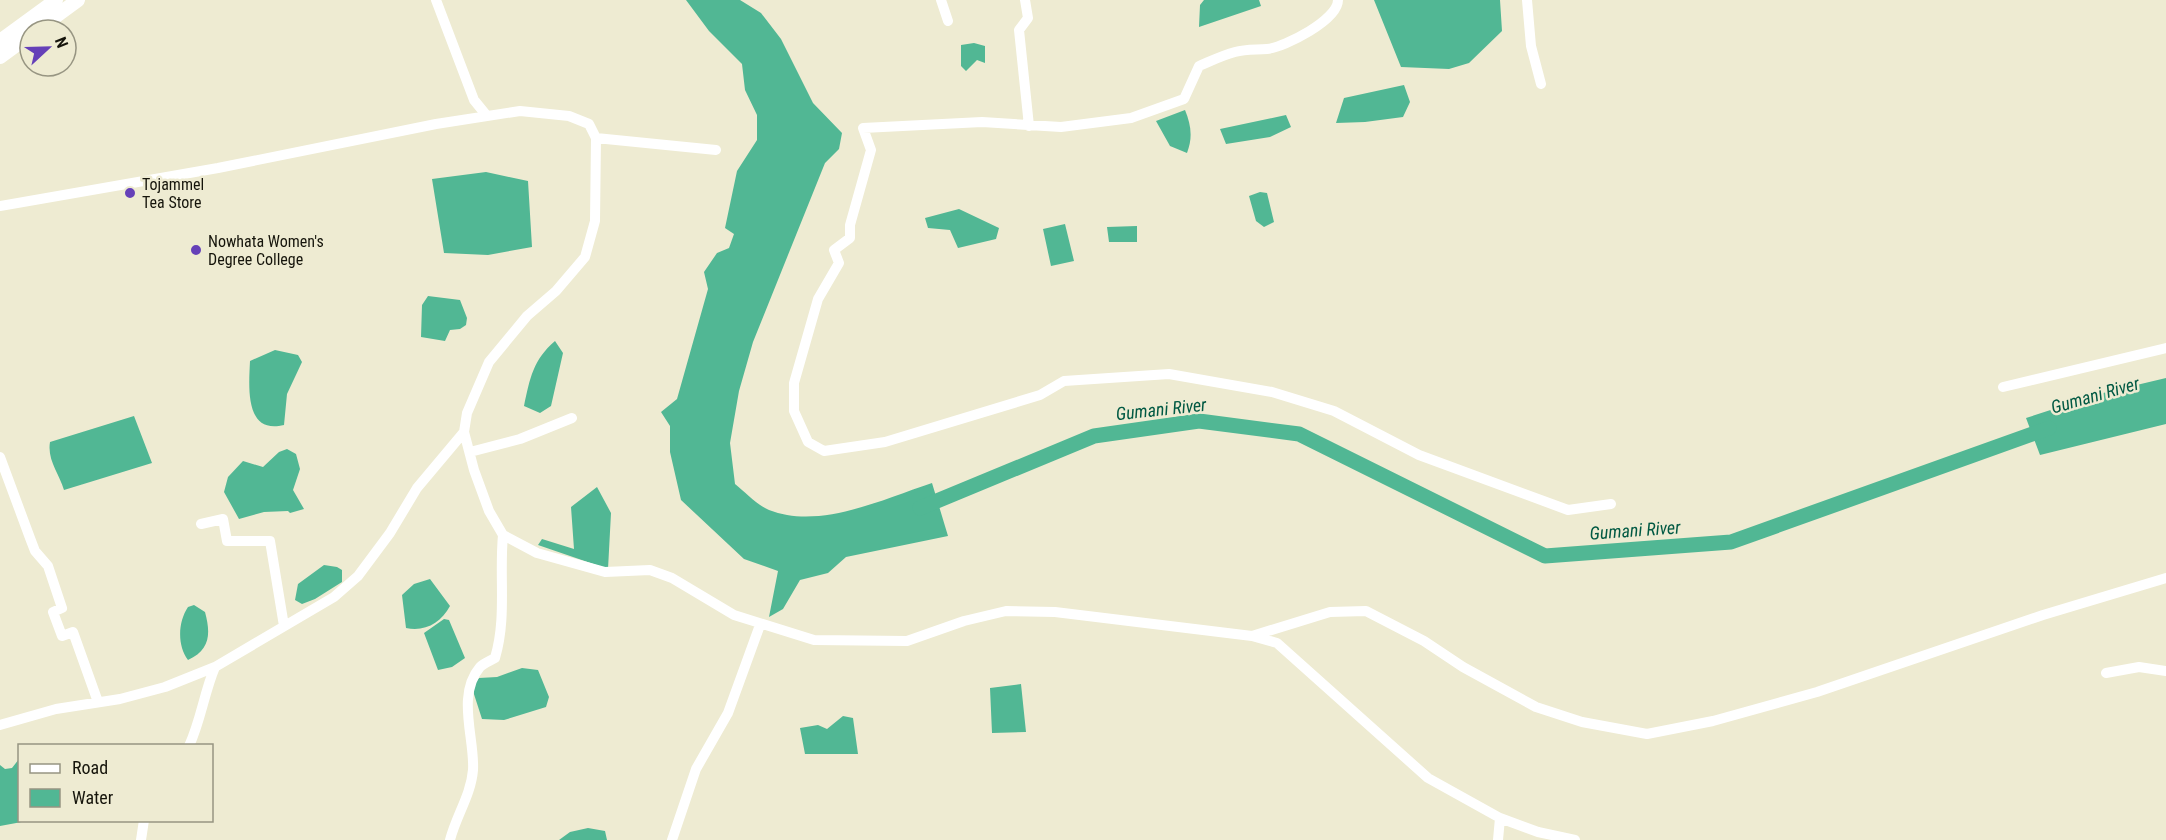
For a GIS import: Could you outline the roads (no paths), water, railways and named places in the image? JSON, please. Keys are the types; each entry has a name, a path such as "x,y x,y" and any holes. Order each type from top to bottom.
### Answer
{"main road":[{"path":"0,41 56,0"},
{"path":"53,18 78,0"},
{"path":"0,57 18,44"}],"street":[{"path":"436,0 474,100 487,116"},
{"path":"940,0 948,21"},
{"path":"1025,0 1028,18 1019,30 1029,126"},
{"path":"1338,0 1338,5 1324,22 1298,38 1268,49 1251,48 1230,53 1200,66 1184,99 1131,118 1061,127 982,122 863,128 871,150 850,225 850,238 834,250 839,263 818,299 794,383 794,411 808,442 824,451 885,441 1040,396 1064,381 1169,374 1272,392 1334,411 1419,455 1568,510 1611,504"},
{"path":"1527,0 1531,46 1541,84"},
{"path":"0,206 520,111 569,116 589,124 596,138 595,221 585,257 556,291 527,316 489,362 467,413 464,432 489,511 503,535 537,553 605,572 650,570 672,578 734,615 814,640 907,641 964,621 1006,611 1055,612 1252,636 1277,643 1428,778 1500,818 1538,832 1575,840"},
{"path":"596,138 717,150"},
{"path":"2003,387 2166,348"},
{"path":"470,452 519,439 572,418"},
{"path":"0,725 56,709 165,687 215,667 334,597 358,576 390,533 417,488 464,432"},
{"path":"0,457 35,551 48,566 62,608 53,612 62,636 73,632 98,702"},
{"path":"201,524 223,519 227,541 270,541 284,626"},
{"path":"450,840 470,790 473,769 466,719 474,678 483,664 495,658 500,637 503,597 501,560 503,535"},
{"path":"1252,636 1330,612 1366,611 1424,641 1464,667 1536,707 1582,722 1647,734 1713,721 1817,692 2043,615 2166,578"},
{"path":"672,840 696,769 728,713 760,625"},
{"path":"190,744 201,722 207,687 215,667"},
{"path":"2106,673 2139,667 2166,671"},
{"path":"1498,840 1500,818"},
{"path":"141,840 144,822"}],"water":[{"path":"686,0 740,0 761,13 781,39 813,103 842,133 839,149 825,163 753,342 739,391 730,443 735,484 769,510 789,515 809,516 851,510 932,483 948,536 846,557 828,573 800,580 783,609 769,617 778,571 744,559 681,500 670,452 670,426 661,412 677,399 708,289 704,272 717,253 729,248 734,234 725,228 737,171 757,140 757,115 745,90 742,64 709,31"},
{"path":"1204,0 1259,0 1261,6 1199,27 1200,5"},
{"path":"1374,0 1500,0 1502,31 1469,63 1449,69 1401,67"},
{"path":"974,43 985,46 985,63 977,60 966,71 961,66 961,45"},
{"path":"1404,85 1410,102 1403,117 1336,123 1344,98"},
{"path":"1185,110 1190,131 1187,153 1170,146 1156,121"},
{"path":"1286,115 1291,127 1270,137 1226,144 1220,129"},
{"path":"486,172 528,181 532,247 488,255 444,253 432,179"},
{"path":"1260,192 1267,193 1274,222 1264,227 1256,221 1249,196"},
{"path":"959,209 999,228 996,239 958,248 950,230 928,228 925,218"},
{"path":"1065,224 1074,261 1051,266 1043,229"},
{"path":"1137,226 1137,242 1109,242 1107,227"},
{"path":"428,296 460,300 467,318 466,325 460,329 450,330 445,341 421,337 422,305"},
{"path":"555,341 563,353 551,406 540,413 524,406 537,363"},
{"path":"275,350 298,355 302,362 287,394 284,425 271,426 262,423 255,416 250,395 250,361"},
{"path":"2166,378 2166,424 2040,455 2026,418 2103,393"},
{"path":"134,416 152,463 64,490 50,455 50,442"},
{"path":"287,449 296,454 300,469 293,490 304,509 290,513 288,511 264,512 239,519 224,492 228,477 243,461 263,467 279,452"},
{"path":"597,487 611,513 608,569 538,545 542,539 574,549 571,507"},
{"path":"324,565 342,570 342,582 315,599 302,604 295,600 298,584"},
{"path":"430,579 450,606 432,625 420,629 406,628 402,595 414,584"},
{"path":"194,605 205,612 208,634 205,646 188,660 182,648 180,634 185,613 188,607"},
{"path":"444,619 449,620 465,658 452,667 438,670 424,633"},
{"path":"522,668 538,670 549,697 546,707 504,720 482,719 472,688 479,678 497,677"},
{"path":"1021,684 1026,732 992,733 990,688"},
{"path":"843,716 853,718 858,754 805,754 800,728 818,725 827,729"},
{"path":"18,760 18,822 22,822 0,826 0,765 5,769 12,768"},
{"path":"588,828 605,831 607,840 559,840 570,832"}],"waterway":[{"name":"Gumani River","path":"920,508 1094,436 1199,421 1299,434 1545,556 1731,542 2049,428"}],"place":[{"name":"Tojammel Tea Store","path":"130,193"},
{"name":"Nowhata Women's Degree College","path":"196,250"}]}
